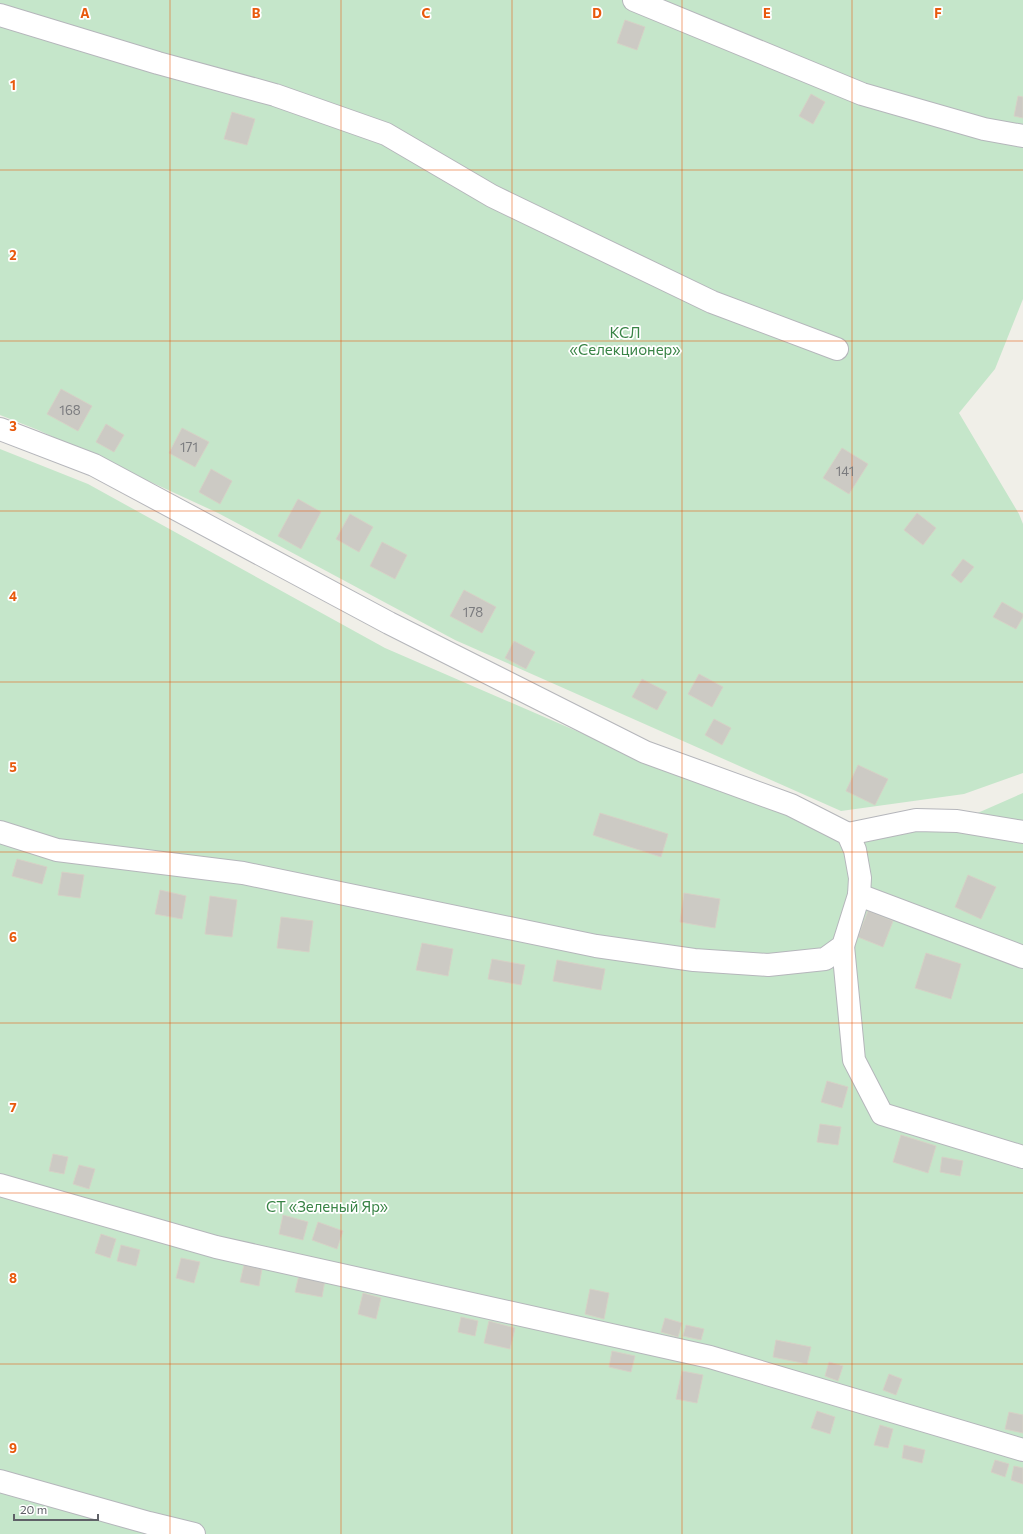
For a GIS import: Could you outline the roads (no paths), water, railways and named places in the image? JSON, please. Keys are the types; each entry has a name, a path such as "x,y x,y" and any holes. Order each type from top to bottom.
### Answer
{"street":[{"path":"634,0 862,94 984,129 1023,136"},
{"path":"0,15 158,63 275,95 386,134 492,196 712,302 837,349"},
{"path":"0,429 94,465 389,623 645,752 791,805 848,834 916,820 957,821 1023,832"},
{"path":"0,832 57,850 243,873 596,946 694,960 768,965 825,959 843,946"},
{"path":"848,834 855,850 860,878 859,895 843,946 854,1060 882,1114 1023,1157"},
{"path":"859,895 1023,957"},
{"path":"0,1185 216,1247 710,1357 1023,1450"},
{"path":"0,1481 194,1534"}],"park label":[{"name":"КСЛ «Селекционер»","path":"625,342"},
{"name":"СТ «Зеленый Яр»","path":"327,1207"}]}
